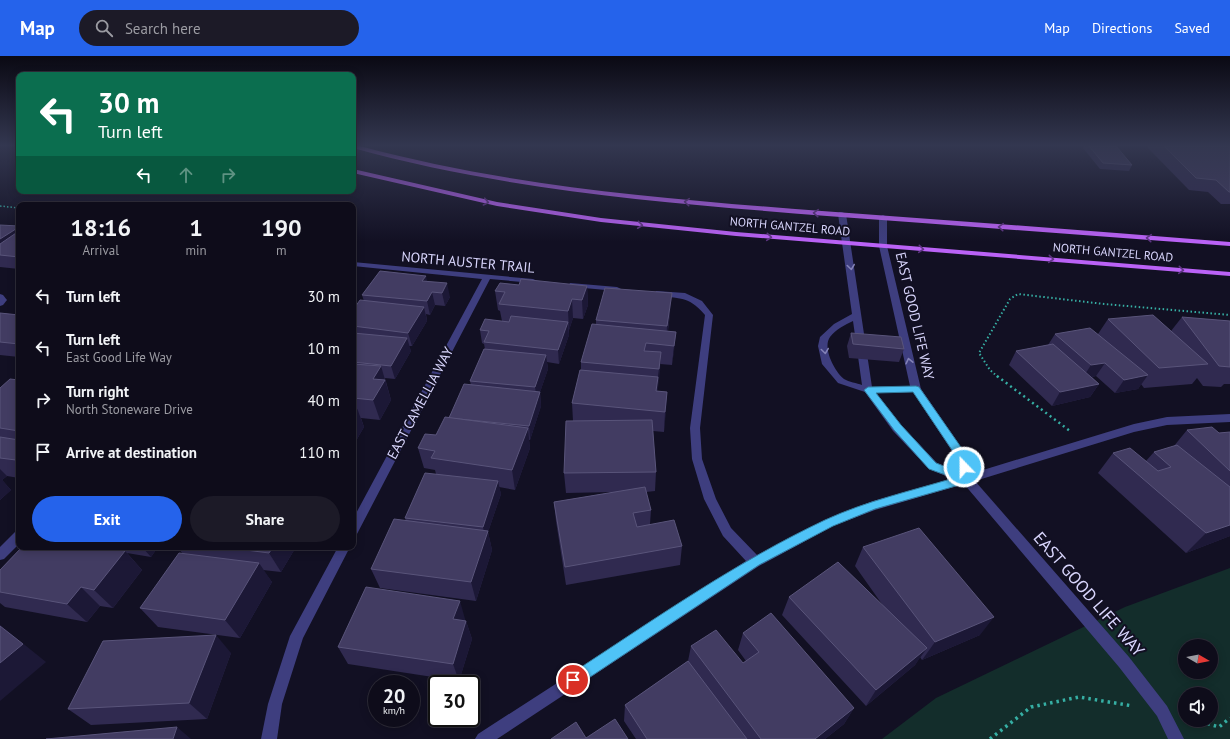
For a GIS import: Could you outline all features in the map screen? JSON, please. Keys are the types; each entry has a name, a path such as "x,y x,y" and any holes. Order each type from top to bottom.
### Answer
{"main road":[{"name":"NORTH GANTZEL ROAD","path":"381,178 447,194 554,214 664,227 1230,274"},
{"name":"NORTH GANTZEL ROAD","path":"503,178 631,197 704,204 1230,244"}],"street":[{"name":"EAST GOOD LIFE WAY","path":"842,214 868,390 897,428 932,466 966,479 1124,662 1162,711 1176,739"},
{"name":"EAST GOOD LIFE WAY","path":"883,217 883,246 916,389 961,456 966,479"},
{"name":"NORTH AUSTER TRAIL","path":"356,264 542,282"},
{"name":"EAST CAMELLIA WAY","path":"356,524 487,276"},
{"path":"565,284 627,290"},
{"path":"651,292 682,296 699,302 709,315 695,428 697,459 710,499 727,532 755,562"},
{"path":"858,315 837,326 825,337 823,346 827,364 841,381 868,390 916,389"},
{"path":"483,739 755,562 829,523 873,506 1134,428 1166,421 1230,418"},
{"path":"0,555 16,539"},
{"path":"269,739 275,704 297,636 342,550"}],"path":[{"path":"0,206 16,208"},
{"path":"1084,443 1059,422 1022,396 990,370 979,352 1010,299 1018,294 1104,304 1230,315"},
{"path":"990,739 1031,707 1079,697 1162,711"},
{"path":"1218,727 1230,718"}],"green space":[{"path":"1230,568 1230,739 882,739 936,698 1125,607"}],"building":[{"path":"1196,178 1230,178 1230,192 1216,180"},
{"path":"0,225 16,226 16,229 0,239"},
{"path":"16,233 16,257 0,255 0,244"},
{"path":"380,271 426,276 422,281 447,283 442,293 432,292 427,301 362,295"},
{"path":"521,279 587,286 582,300 572,299 568,311 499,304 505,292 495,291 500,283 519,285"},
{"path":"605,288 672,293 667,326 596,320"},
{"path":"360,300 424,307 408,333 356,326 356,306"},
{"path":"0,313 16,315 16,344 0,342"},
{"path":"1153,315 1208,364 1159,368 1108,319"},
{"path":"511,316 568,322 558,350 484,342 489,331 480,330 485,319 509,322"},
{"path":"1182,317 1230,321 1230,367 1219,366"},
{"path":"592,324 676,332 674,346 646,343 644,351 661,352 659,369 581,362"},
{"path":"1090,328 1148,375 1124,380 1105,363 1091,365 1055,334"},
{"path":"356,333 407,338 391,366 356,362"},
{"path":"851,333 901,337 904,349 853,344"},
{"path":"1053,344 1099,384 1060,392 1016,351"},
{"path":"484,349 546,355 535,387 470,381"},
{"path":"356,364 381,366 373,379 385,380 373,400 356,398"},
{"path":"580,370 658,377 656,391 667,392 665,412 572,403"},
{"path":"10,379 16,380 16,431 0,428 0,388"},
{"path":"464,384 540,392 529,426 449,418"},
{"path":"445,417 528,428 512,470 431,458 435,451 418,448 425,434 436,435"},
{"path":"652,420 656,472 564,473 566,421"},
{"path":"1212,427 1219,433 1230,432 1230,471 1187,430"},
{"path":"0,437 16,440 16,460 0,458"},
{"path":"1177,445 1230,487 1230,525 1206,533 1113,453 1130,448 1158,471 1171,467 1154,452"},
{"path":"425,473 498,481 483,527 405,518"},
{"path":"645,487 651,510 633,513 637,527 674,520 682,546 565,567 554,502"},
{"path":"394,519 488,531 471,582 371,569"},
{"path":"919,528 994,617 935,642 863,547"},
{"path":"19,550 125,551 94,590 81,587 67,604 0,592 0,570"},
{"path":"246,550 271,550 269,553"},
{"path":"179,553 259,563 225,620 140,608"},
{"path":"838,562 927,648 876,690 789,597"},
{"path":"366,587 460,601 453,619 466,621 453,664 338,647"},
{"path":"771,613 854,708 815,739 761,739 691,646 716,630 743,663 759,652 743,633"},
{"path":"0,626 23,644 0,663"},
{"path":"216,635 189,703 68,709 103,641"},
{"path":"688,661 747,739 647,739 625,705"},
{"path":"615,719 628,739 551,739 576,722 586,738"},
{"path":"177,727 173,739 46,739"}],"route":[{"path":"573,680 755,562 829,523 873,506 966,479 932,466 897,428 868,390 916,389 936,421 961,456 964,467"}]}
